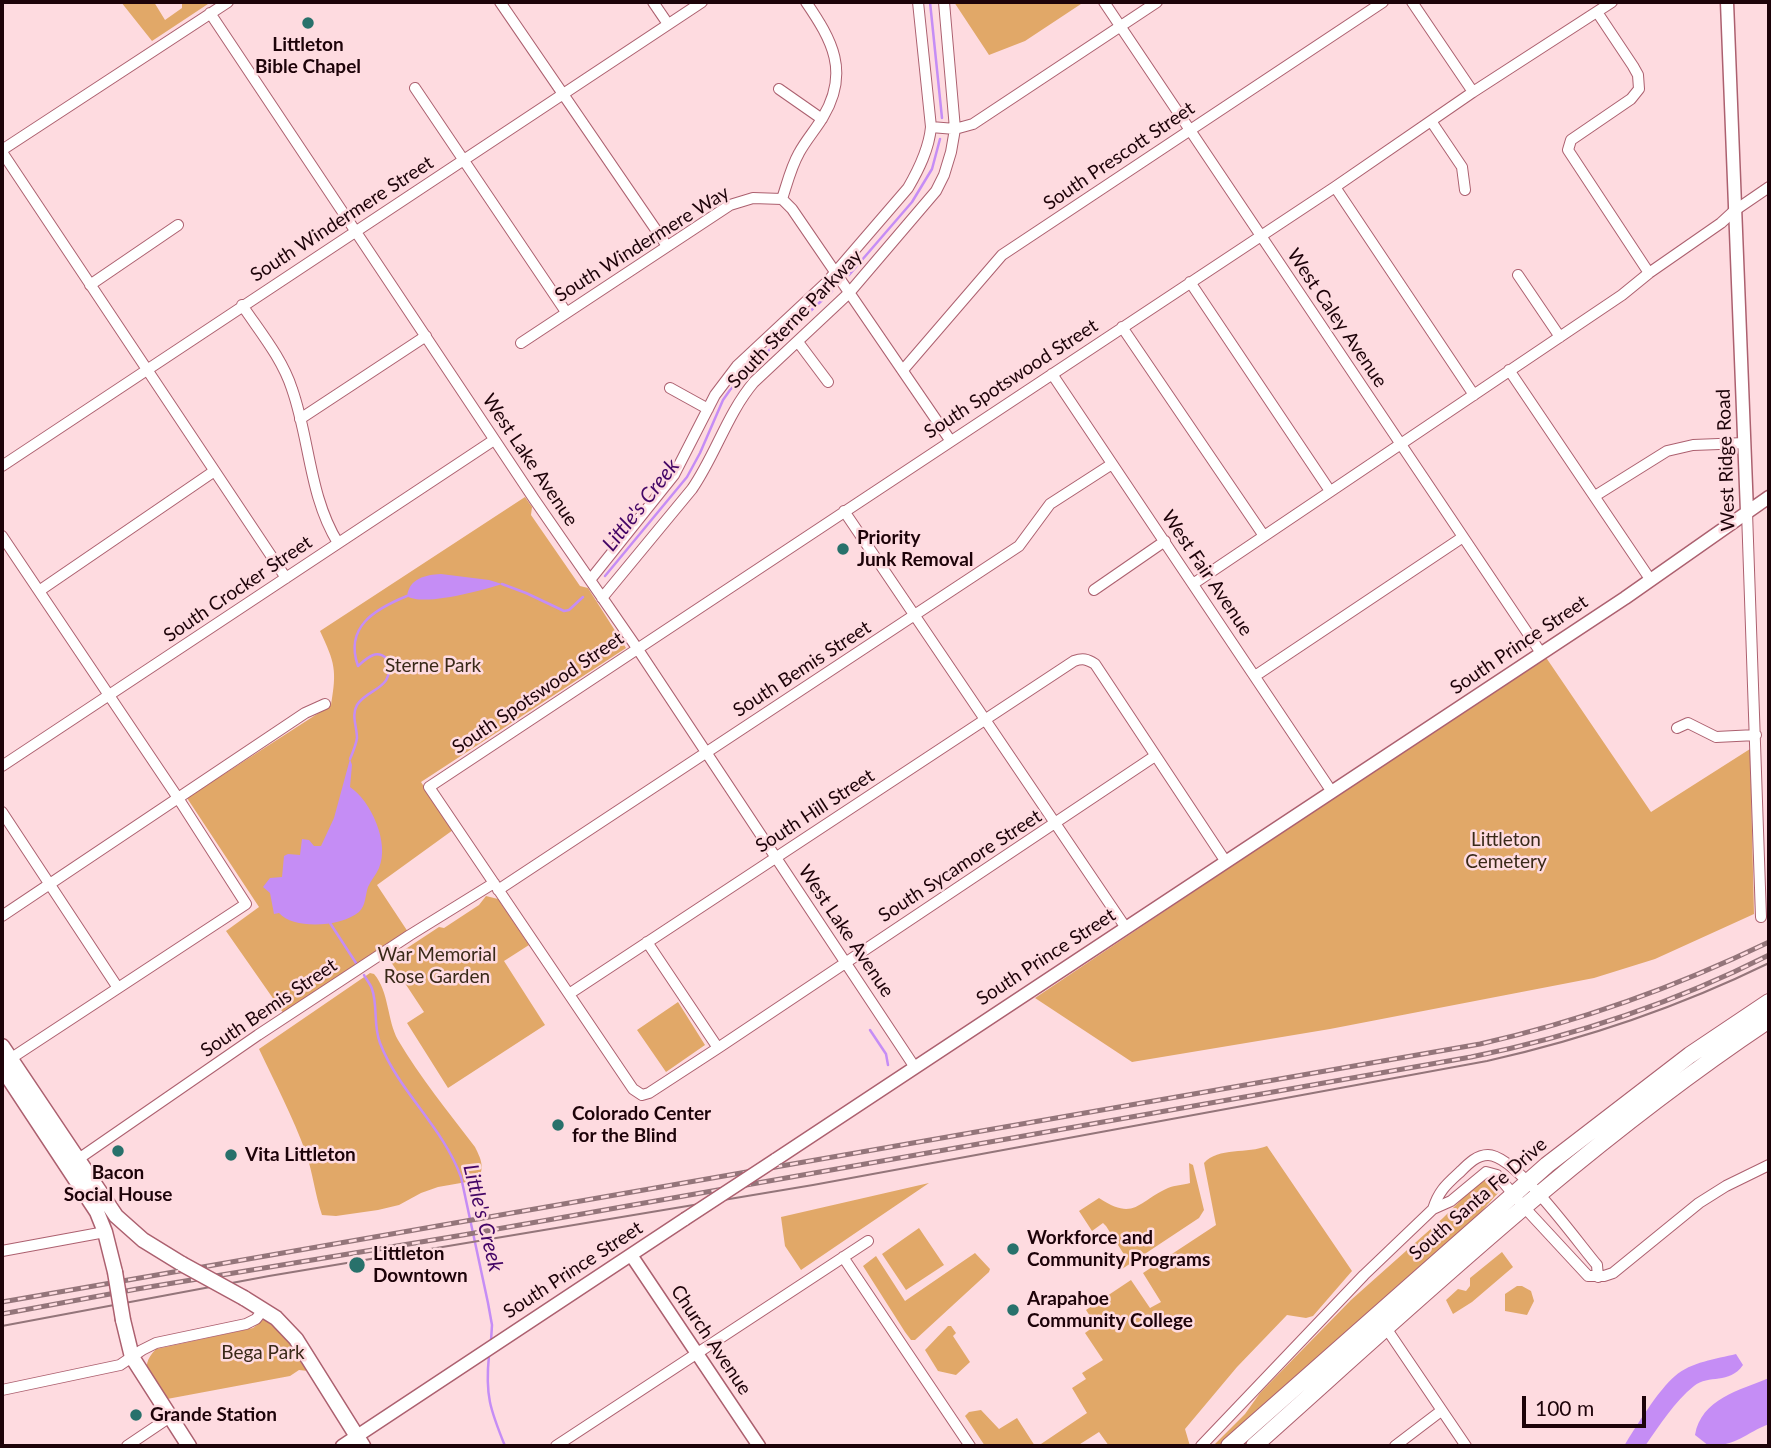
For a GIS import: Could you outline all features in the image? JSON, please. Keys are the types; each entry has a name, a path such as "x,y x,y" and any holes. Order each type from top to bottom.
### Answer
{"highway":[{"name":"South Santa Fe Drive","path":"1233,1445 1382,1322 1680,1062 1769,1002"},
{"name":"South Santa Fe Drive","path":"1533,1188 1769,1020"},
{"name":"South Santa Fe Drive","path":"1254,1446 1382,1322"}],"main road":[{"path":"2,1046 5,1064 73,1163 116,1216 136,1235 158,1250 244,1298 280,1322 296,1339 360,1441"},
{"path":"73,1163 105,1232 132,1357 189,1446"},
{"path":"105,1232 121,1234 148,1253 158,1250"}],"street":[{"path":"228,2 2,151 286,578"},
{"path":"500,2 667,246"},
{"path":"653,2 668,24"},
{"name":"South Windermere Street","path":"2,466 702,2"},
{"path":"806,2 828,34 835,58 836,82 833,96 822,119 800,151 782,199 836,272 950,440"},
{"path":"918,2 931,127 955,129 972,124 1157,2"},
{"name":"South Sterne Parkway","path":"602,598 692,489 743,395 849,293 936,191 951,152 955,129 944,2"},
{"name":"West Caley Avenue","path":"1104,2 1541,653"},
{"name":"South Prescott Street","path":"903,370 1002,255 1383,2"},
{"path":"1412,2 1473,92"},
{"name":"South Spotswood Street","path":"496,886 429,787 1612,2"},
{"name":"West Ridge Road","path":"1727,2 1761,917"},
{"path":"1597,12 1638,75 1639,89 1631,99 1571,140 1568,150 1649,273"},
{"name":"West Lake Avenue","path":"210,13 914,1066"},
{"path":"415,88 566,312"},
{"path":"779,89 822,119"},
{"path":"1431,121 1462,167 1465,190"},
{"name":"South Sterne Parkway","path":"590,580 674,475 715,395 737,366 836,272 908,188 921,166 931,127"},
{"path":"1335,187 1474,395"},
{"path":"1193,584 1622,295 1769,187"},
{"name":"South Windermere Way","path":"521,343 740,201 753,198 782,199"},
{"path":"90,285 178,225"},
{"path":"1518,275 1560,337"},
{"path":"1190,282 1330,491"},
{"path":"242,305 288,377 319,505 338,543"},
{"path":"1122,327 1264,536"},
{"path":"300,419 426,335"},
{"path":"798,342 828,382"},
{"path":"1510,370 1650,579"},
{"name":"West Fair Avenue","path":"1052,374 1332,792"},
{"path":"670,388 708,409"},
{"name":"South Crocker Street","path":"2,766 494,440"},
{"path":"1595,496 1667,450 1693,445 1745,443"},
{"name":"South Bemis Street","path":"73,1163 286,1017 705,753 916,616 1019,546 1051,504 1112,464"},
{"path":"39,591 214,472"},
{"name":"South Prince Street","path":"342,1446 360,1441 495,1344 1332,792 1769,497"},
{"path":"844,511 1126,928"},
{"path":"2,536 110,695 246,904 5,1064"},
{"path":"1255,676 1463,537"},
{"path":"1094,590 1165,541"},
{"name":"South Hill Street","path":"569,994 1074,661 1089,660 1094,664 1155,756"},
{"path":"2,916 305,713 326,704"},
{"path":"1677,728 1688,723 1716,737 1756,735"},
{"path":"1155,756 1226,862"},
{"name":"South Sycamore Street","path":"569,994 633,1089 642,1094 649,1093 1155,756"},
{"path":"2,812 118,989"},
{"path":"496,886 569,994"},
{"path":"647,942 718,1048"},
{"path":"1433,1209 1438,1193 1469,1163 1488,1155 1504,1160 1533,1188 1597,1265 1598,1277"},
{"path":"1201,1446 1333,1306 1433,1209 1451,1201 1486,1172 1497,1175 1588,1276 1598,1277 1613,1273 1699,1203 1726,1186 1769,1166"},
{"path":"2,1251 105,1232"},
{"path":"556,1446 868,1241"},
{"name":"Church Avenue","path":"631,1255 759,1446"},
{"path":"843,1257 970,1446"},
{"path":"2,1390 120,1365 156,1343 246,1324 256,1319 262,1310"},
{"path":"1382,1322 1466,1446"},
{"path":"1395,1446 1441,1411"},
{"path":"127,1446 170,1417"}],"green space":[{"path":"121,2 154,2 165,20 182,8 182,2 211,2 152,41"},
{"path":"954,2 1084,2 1025,41 989,55"},
{"name":"Sterne Park","path":"525,497 532,507 531,515 580,586 588,588 626,648 421,782 453,830 377,885 410,935 286,1017 226,931 259,907 187,798 331,705 333,667 320,631"},
{"name":"Littleton Cemetery","path":"1545,656 1651,812 1750,749 1754,914 1655,959 1594,978 1330,1029 1132,1062 1035,998"},
{"name":"War Memorial Rose Garden","path":"486,896 498,899 529,945 504,961 545,1025 448,1088 407,1023 424,1012 391,962 400,956 401,952 439,927 444,928 479,905"},
{"path":"370,973 374,974 383,989 392,1024 406,1054 475,1147 482,1167 478,1180 438,1187 399,1205 336,1216 322,1215 306,1153 259,1049"},
{"path":"678,1002 705,1045 666,1072 637,1030"},
{"path":"1267,1146 1352,1271 1313,1316 1306,1318 1287,1315 1237,1367 1185,1429 1190,1446 1109,1446 1099,1432 1077,1446 1038,1446 1087,1413 1072,1388 1086,1379 1082,1373 1103,1360 1085,1333 1096,1325 1086,1310 1131,1280 1150,1308 1161,1302 1143,1273 1216,1225 1204,1163 1217,1155"},
{"path":"1189,1163 1193,1165 1204,1210 1199,1218 1119,1271 1114,1264 1125,1256 1106,1226 1103,1223 1092,1231 1079,1211 1099,1198 1121,1208 1136,1207 1168,1188 1190,1183"},
{"path":"1487,1178 1496,1182 1499,1192 1478,1215 1378,1303 1348,1336 1224,1446 1213,1446 1245,1414 1260,1393 1351,1300 1443,1218 1481,1180"},
{"path":"929,1183 801,1270 785,1246 781,1217"},
{"path":"919,1228 944,1265 906,1290 882,1254"},
{"path":"1502,1252 1513,1267 1472,1302 1453,1314 1446,1300 1458,1289 1466,1291 1470,1286 1470,1278"},
{"path":"975,1253 990,1269 989,1272 915,1340 911,1340 905,1332 863,1266 876,1256 905,1301"},
{"path":"1517,1286 1531,1291 1534,1301 1527,1315 1505,1311 1505,1294"},
{"name":"Bega Park","path":"264,1319 288,1342 308,1371 299,1370 290,1376 167,1399 152,1381 147,1363 156,1349 253,1328"},
{"path":"948,1326 956,1333 953,1336 970,1362 956,1375 938,1371 925,1350"},
{"path":"981,1410 999,1429 1017,1418 1035,1446 985,1446 965,1416 969,1412"}],"shaded area":[{"path":"441,574 502,584 439,599 415,599 407,596 415,581 429,575"},
{"path":"350,759 350,787 358,793 371,812 382,847 379,868 368,887 363,906 351,917 330,923 306,924 295,922 279,913 274,914 270,893 263,887 270,878 282,877 284,856 300,855 302,839 309,840 314,846 321,846 334,818"},
{"path":"1736,1354 1743,1365 1737,1371 1732,1375 1706,1380 1694,1386 1674,1406 1645,1446 1624,1446 1655,1399 1681,1371 1712,1359"},
{"path":"1769,1378 1769,1424 1734,1441 1718,1445 1709,1446 1695,1435 1699,1423 1713,1404"}],"waterway":[{"name":"Little's Creek","path":"930,2 942,118"},
{"name":"Little's Creek","path":"849,275 912,202 932,169 940,139"},
{"name":"Little's Creek","path":"605,576 687,477 730,390 832,291"},
{"name":"Little's Creek","path":"502,584 564,611 569,610 583,597"},
{"name":"Little's Creek","path":"350,759 357,738 355,709 362,699 385,682 389,669 387,659 379,654 371,656 358,666 355,640 365,621 384,607 407,596"},
{"name":"Little's Creek","path":"330,923 356,963"},
{"name":"Little's Creek","path":"364,975 372,989 378,1036 388,1061 443,1142 461,1177 488,1303 492,1325 491,1341"},
{"path":"870,1030 886,1054 888,1065"},
{"name":"Little's Creek","path":"489,1355 490,1402 505,1446"}],"tram line":[{"path":"2,1326 269,1276 813,1185 1487,1061 1560,1043 1666,1008 1769,963"}],"railway":[{"path":"2,1302 1480,1044 1555,1025 1628,1001 1699,974 1769,942"},
{"path":"2,1314 1471,1057 1548,1039 1623,1016 1697,988 1769,955"}],"place":[{"name":"Littleton Bible Chapel","path":"308,23"},
{"name":"Priority Junk Removal","path":"843,549"},
{"name":"Colorado Center for the Blind","path":"558,1125"},
{"name":"Bacon Social House","path":"118,1151"},
{"name":"Vita Littleton","path":"231,1155"},
{"name":"Workforce and Community Programs","path":"1013,1249"},
{"name":"Littleton Downtown","path":"357,1265"},
{"name":"Arapahoe Community College","path":"1013,1310"},
{"name":"Grande Station","path":"136,1415"}]}
